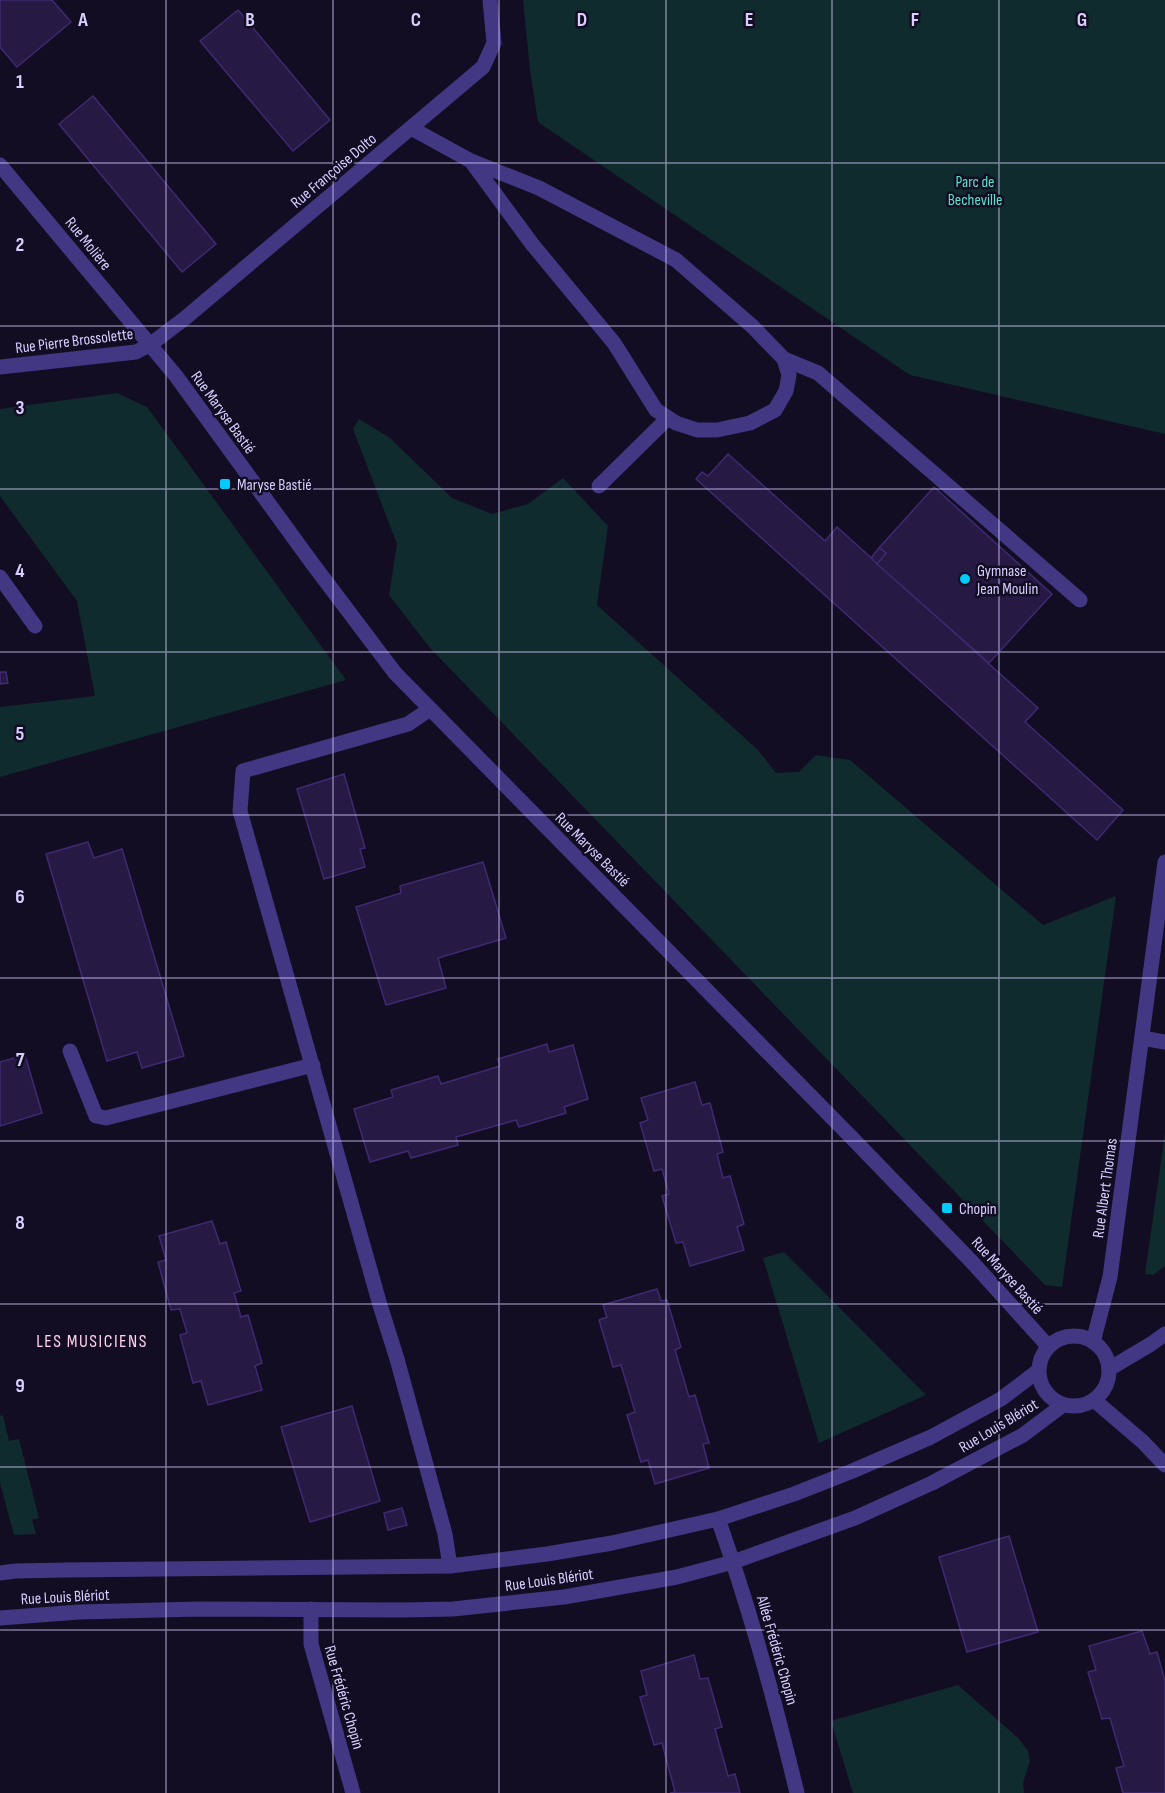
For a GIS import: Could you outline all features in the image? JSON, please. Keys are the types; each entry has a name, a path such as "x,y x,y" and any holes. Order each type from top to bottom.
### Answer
{"street":[{"name":"Rue Françoise Dolto","path":"151,344 184,319 483,68 494,43 490,0"},
{"path":"411,128 471,161 539,188 676,260 752,326 783,359 789,375 786,391 775,410 750,423 717,430 697,430 676,423 656,410 614,343 532,244 471,161"},
{"name":"Rue Molière","path":"0,165 151,344"},
{"name":"Rue Pierre Brossolette","path":"0,367 136,352 151,344"},
{"name":"Rue Maryse Bastié","path":"151,344 395,673 853,1139 972,1262 1048,1346"},
{"path":"783,359 818,373 1080,600"},
{"path":"599,486 668,418"},
{"path":"0,577 35,626"},
{"path":"430,709 408,724 243,771 240,811 380,1305 398,1359 445,1534 450,1566"},
{"name":"Rue Albert Thomas","path":"1093,1342 1110,1276 1165,862"},
{"path":"1142,1038 1165,1042"},
{"path":"70,1051 96,1116 106,1118 313,1065"},
{"path":"1109,1369 1165,1334"},
{"path":"1075,1335 1093,1342 1099,1346 1106,1357 1109,1369 1108,1381 1103,1391 1094,1400 1080,1406 1063,1405 1050,1398 1041,1386 1038,1371 1040,1358 1048,1346 1060,1338 1075,1335"},
{"name":"Rue Louis Blériot","path":"0,1573 450,1566 547,1554 612,1542 718,1519 794,1494 850,1472 930,1437 1001,1399 1038,1371"},
{"path":"1094,1400 1143,1442 1165,1465"},
{"name":"Rue Louis Blériot","path":"0,1618 91,1612 199,1609 422,1610 511,1604 564,1597 677,1576 733,1562 855,1518 932,1483 1023,1435 1063,1405"},
{"name":"Allée Frédéric Chopin","path":"718,1519 733,1562 781,1728 796,1793"},
{"name":"Rue Frédéric Chopin","path":"311,1609 311,1644 353,1793"}],"green space":[{"name":"Parc de Becheville","path":"523,0 1165,0 1165,434 910,375 538,122"},
{"path":"117,393 147,407 346,680 0,777 0,707 95,696 77,601 0,496 0,409"},
{"path":"359,419 390,438 452,498 492,514 528,504 563,478 608,526 597,605 758,750 776,773 799,772 816,755 850,760 1043,925 1116,896 1062,1287 1045,1285 430,648 389,595 397,544 353,429"},
{"path":"1165,1133 1165,1266 1153,1275 1145,1274"},
{"path":"784,1252 926,1395 819,1443 763,1258"},
{"path":"3,1415 9,1441 19,1439 39,1518 32,1520 36,1534 14,1535 0,1483 0,1416"},
{"path":"958,1685 1019,1739 1028,1751 1030,1761 1023,1783 1024,1793 853,1793 831,1721"}],"building":[{"path":"0,0 52,0 71,22 17,67 0,47"},
{"path":"238,10 330,120 293,151 200,41"},
{"path":"93,96 216,244 182,272 59,124"},
{"path":"728,454 825,541 837,527 1038,708 1025,722 1123,810 1097,840 696,479 702,472 708,476"},
{"name":"Gymnase Jean Moulin","path":"934,487 1052,594 989,663 877,564 886,553 879,548"},
{"path":"879,548 886,553 877,564 871,558"},
{"path":"0,672 6,672 8,683 0,684"},
{"path":"344,774 365,848 360,849 365,867 324,879 297,789"},
{"path":"88,842 94,858 122,849 184,1056 142,1068 137,1052 107,1061 46,854"},
{"path":"483,862 506,938 438,958 446,988 386,1005 356,907 401,893 400,886"},
{"path":"547,1044 549,1052 573,1045 588,1099 564,1107 566,1113 519,1127 516,1120 456,1137 458,1145 411,1158 408,1151 370,1162 354,1109 393,1097 391,1090 438,1076 441,1084 500,1066 498,1059"},
{"path":"25,1055 42,1113 0,1126 0,1062"},
{"path":"695,1082 702,1105 710,1103 723,1152 717,1154 723,1178 730,1176 744,1224 737,1227 744,1250 690,1266 683,1242 676,1243 662,1196 669,1194 662,1169 654,1171 640,1123 648,1120 641,1098"},
{"path":"212,1221 220,1244 226,1242 241,1291 234,1293 241,1317 248,1315 262,1363 255,1366 262,1390 208,1405 201,1381 193,1383 180,1335 187,1333 180,1309 171,1310 158,1262 166,1260 159,1236"},
{"path":"657,1289 661,1301 667,1300 681,1347 675,1350 689,1397 695,1395 709,1443 703,1444 709,1468 655,1484 648,1460 641,1462 627,1415 635,1412 621,1365 613,1367 599,1320 607,1317 603,1305"},
{"path":"352,1406 380,1501 310,1522 281,1427"},
{"path":"402,1508 407,1525 388,1530 384,1513"},
{"path":"1009,1536 1038,1632 967,1652 939,1557"},
{"path":"1142,1631 1150,1654 1157,1652 1165,1681 1165,1793 1123,1793 1116,1768 1124,1766 1110,1718 1102,1719 1088,1672 1096,1670 1089,1646"},
{"path":"694,1655 700,1679 708,1678 722,1727 715,1729 728,1776 735,1774 740,1793 670,1793 675,1792 662,1743 654,1745 640,1697 647,1695 641,1671"}],"place":[{"name":"Maryse Bastié","path":"225,484"},
{"name":"Gymnase Jean Moulin","path":"965,579"},
{"name":"Chopin","path":"947,1208"}],"district":[{"name":"LES MUSICIENS","path":"92,1341"}]}
